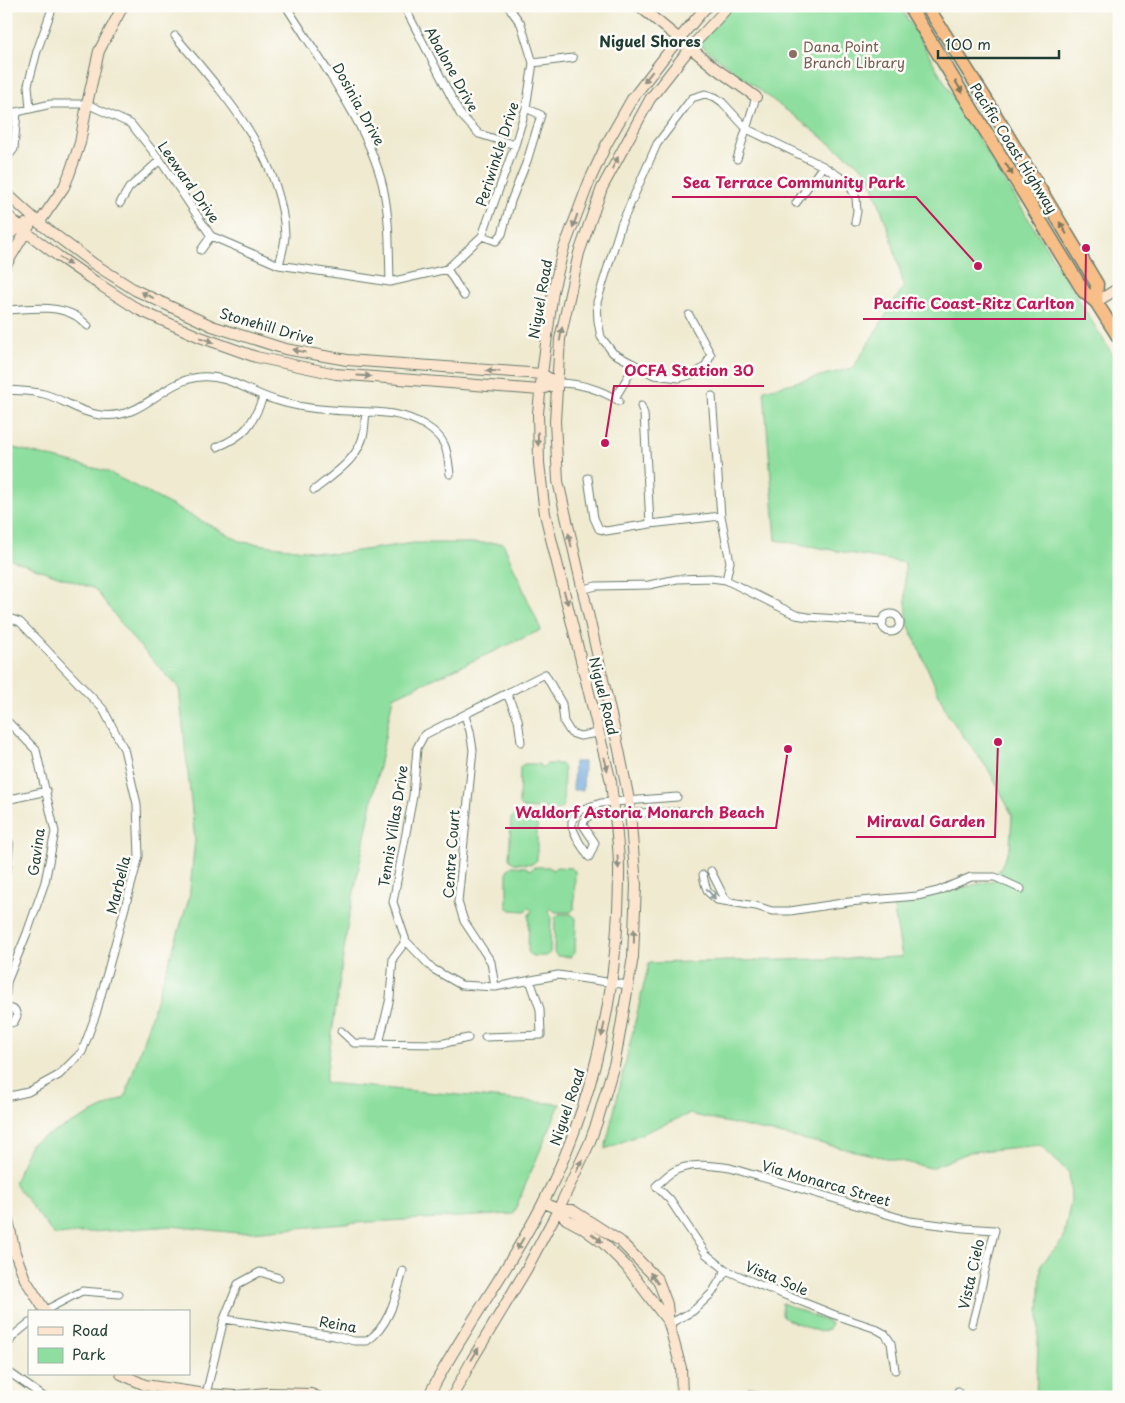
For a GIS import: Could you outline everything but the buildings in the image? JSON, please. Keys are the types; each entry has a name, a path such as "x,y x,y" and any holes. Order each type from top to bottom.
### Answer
{"highway":[{"name":"Pacific Coast Highway","path":"909,6 1084,292 1096,302 1119,338"},
{"name":"Pacific Coast Highway","path":"927,6 987,101 1097,284 1096,302"}],"main road":[{"path":"6,236 23,230 35,220 58,185 69,175 80,143 99,51 123,6"},
{"path":"639,6 715,68 756,97"},
{"name":"Niguel Road","path":"428,1397 544,1202 575,1132 592,1080 612,982 617,947 619,875 611,782 545,514 539,462 538,413 540,390 553,291 564,251 589,182 607,142 632,99 707,6"},
{"name":"Niguel Road","path":"452,1397 526,1270 558,1210 589,1144 615,1061 633,957 636,885 629,800 620,750 558,481 555,421 560,339 579,253 602,188 650,99 690,48 728,6"},
{"name":"Stonehill Drive","path":"6,193 35,220 70,248 135,290 212,326 285,349 347,360 542,374 557,383"},
{"name":"Stonehill Drive","path":"6,214 23,230 100,285 139,310 200,337 256,356 336,374 540,390 557,383"},
{"path":"6,265 23,230"},
{"path":"1096,302 1119,288"},
{"path":"6,838 6,868"},
{"path":"544,1202 603,1243 626,1266 669,1324"},
{"path":"6,1210 15,1253 25,1279 43,1310"},
{"path":"558,1210 572,1210 585,1216 620,1241 658,1280 667,1304 669,1324 681,1368 682,1397"},
{"path":"626,1266 635,1255"},
{"path":"125,1376 145,1385 206,1394 236,1396 311,1394 318,1397"}],"street":[{"path":"30,109 28,85 53,6"},
{"name":"Dosinia Drive","path":"286,6 351,110 372,153 383,187 388,226 390,282"},
{"name":"Abalone Drive","path":"404,6 460,114 479,134 515,145"},
{"name":"Periwinkle Drive","path":"447,269 482,236 515,145 526,108 533,63 520,24 508,6"},
{"path":"174,36 229,100 268,165 281,205 285,237 279,265"},
{"path":"533,63 573,58"},
{"path":"690,315 711,355 705,367 694,374 679,378 654,375 613,354 601,336 597,302 621,225 657,144 692,98 704,94 715,97 722,102 746,130 823,166 848,182 856,198 857,211 855,222"},
{"path":"737,159 756,97"},
{"name":"Leeward Drive","path":"6,112 17,112 51,104 87,104 132,124 160,160 211,236 279,265 390,282 447,269"},
{"path":"482,236 496,241 502,234 511,201 527,161 541,115 526,108"},
{"path":"6,159 14,149 17,112"},
{"path":"120,204 129,188 160,160"},
{"path":"796,203 823,166"},
{"path":"202,250 211,236"},
{"path":"447,269 464,296"},
{"path":"6,310 58,309 76,316 88,326"},
{"name":"Stonehill Drive","path":"557,383 569,383 594,388 605,392 617,400 635,365"},
{"path":"6,390 45,394 82,411 100,415 120,415 150,402 168,388 184,379 203,376 223,378 263,397 304,407 412,418 439,436 447,447 450,474"},
{"path":"712,396 721,516 730,562 726,580"},
{"path":"217,447 231,442 245,431 256,418 263,397"},
{"path":"641,406 644,414 650,524"},
{"path":"314,490 357,452 364,433 366,412"},
{"path":"588,478 594,518 599,529 603,531 721,516"},
{"path":"582,590 596,586 649,585 663,581 690,578 726,580 796,615 883,622"},
{"name":"Marbella","path":"6,617 20,622 103,709 124,750 137,804 139,856 96,1014 82,1052 59,1075 28,1092 6,1097"},
{"name":"Tennis Villas Drive","path":"598,733 580,736 571,734 564,722 562,704 546,674 424,736 417,748 413,796 393,902 406,940 433,970 461,985 495,986 558,976 628,985"},
{"path":"507,694 518,719 522,742"},
{"name":"Centre Court","path":"465,716 473,750 458,902 464,921 491,962 495,986"},
{"name":"Gavina","path":"6,720 36,750 55,832 45,882 7,982 6,994"},
{"path":"6,800 46,791"},
{"path":"677,797 629,800 588,806 575,815 572,821 573,832 589,857 594,843 584,830 583,820 593,814 679,812"},
{"path":"711,871 724,897 729,902"},
{"path":"703,875 708,892 717,900 756,906 772,911 790,911 849,902 917,896 938,891 971,877 995,877 1020,889"},
{"path":"379,1044 390,998 393,958 406,940"},
{"path":"485,1037 541,1035 540,1009 530,980"},
{"path":"6,1007 15,1010 17,1016 14,1022 6,1024"},
{"path":"341,1031 354,1042 379,1044 440,1044 468,1038"},
{"name":"Via Monarca Street","path":"656,1186 671,1172 688,1166 706,1165 730,1168 910,1221 995,1230"},
{"name":"Vista Sole","path":"656,1186 670,1200 706,1254 726,1270 754,1283 835,1315 874,1328 885,1334 891,1343 895,1370"},
{"name":"Vista Cielo","path":"972,1324 995,1230"},
{"path":"669,1324 693,1311 712,1293 726,1270"},
{"name":"Reina","path":"224,1318 335,1336 354,1341 367,1341 381,1329 396,1297 403,1271"},
{"path":"206,1394 224,1318 238,1284 260,1272 279,1278"},
{"path":"46,1310 82,1291 119,1294"},
{"path":"6,1348 13,1336 28,1324"},
{"path":"6,1370 44,1397"},
{"path":"733,1397 750,1395 766,1397"}],"green space":[{"path":"733,6 900,6 964,115 1119,365 1119,1397 1036,1397 1041,1264 1063,1240 1071,1200 1069,1173 1040,1145 970,1152 931,1168 689,1114 605,1149 649,963 902,957 893,904 995,880 1010,847 1012,815 990,772 948,715 908,624 905,563 776,540 764,390 853,368 904,286 891,237 868,172 699,44"},
{"path":"6,446 106,471 242,542 335,554 414,543 503,543 541,630 393,697 348,922 325,1083 560,1104 513,1214 369,1222 238,1233 171,1226 54,1235 14,1183 30,1144 125,1097 189,899 195,840 179,688 133,639 95,589 6,558"},
{"path":"524,764 539,764 542,768 546,764 561,764 564,768 563,806 559,810 545,809 541,805 537,809 522,808 519,804 520,767"},
{"path":"516,813 533,814 537,819 537,860 532,864 514,863 509,859 511,818"},
{"path":"512,866 526,867 530,870 534,867 549,867 553,870 556,867 571,868 575,871 574,909 571,912 555,912 551,908 548,911 551,916 550,952 547,956 532,956 528,952 529,915 532,911 529,908 525,911 511,910 507,907 507,870"},
{"path":"559,914 571,914 576,918 575,953 570,957 557,956 554,952 555,918"},
{"path":"782,1303 831,1323 829,1329 820,1332 786,1319 782,1314"}],"water":[{"path":"574,762 584,762 583,790 573,790"}],"place":[{"name":"Dana Point Branch Library","path":"793,54"},
{"name":"Pacific Coast-Ritz Carlton","path":"1086,248"},
{"name":"Sea Terrace Community Park","path":"978,266"},
{"name":"OCFA Station 30","path":"605,443"},
{"name":"Miraval Garden","path":"998,742"},
{"name":"Waldorf Astoria Monarch Beach","path":"788,749"}],"district":[{"name":"Niguel Shores","path":"650,40"}]}
